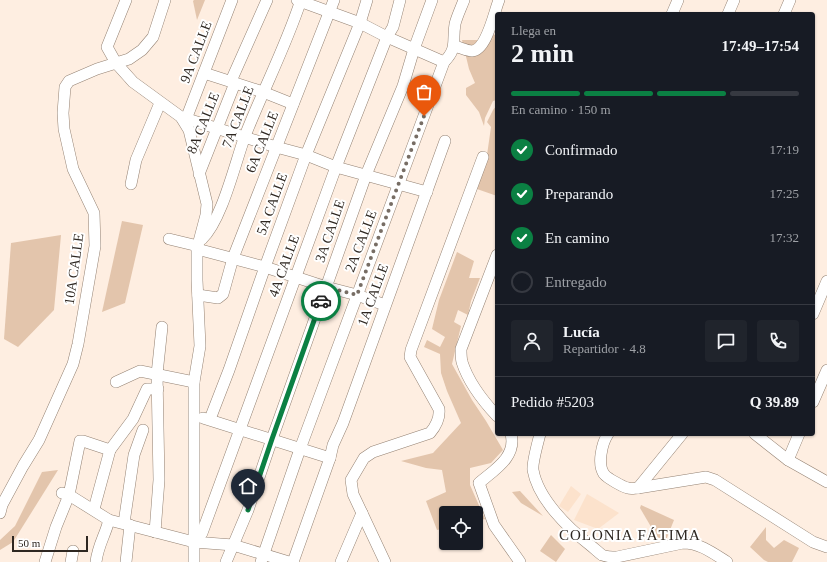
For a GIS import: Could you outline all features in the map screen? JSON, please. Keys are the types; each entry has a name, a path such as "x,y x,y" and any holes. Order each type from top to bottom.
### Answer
{"street":[{"path":"126,0 107,47 116,63 134,82 160,103 217,129 306,155 336,167 427,192"},
{"name":"10A CALLE","path":"0,513 2,505 39,440 73,364 78,344 95,246 94,213 73,169 64,129 63,113 65,87 69,81 97,69 129,59 142,50 153,37 165,0"},
{"name":"9A CALLE","path":"184,115 204,73 232,0"},
{"name":"8A CALLE","path":"199,174 217,129 233,82 267,0"},
{"path":"300,0 330,13 360,23 444,62"},
{"name":"7A CALLE","path":"198,246 209,231 220,209 245,137 275,66 300,0"},
{"name":"6A CALLE","path":"198,295 218,298 223,294 233,258 334,0"},
{"name":"5A CALLE","path":"210,419 306,155 360,23 367,0"},
{"name":"4A CALLE","path":"194,542 202,533 241,431 336,167 393,27 400,0"},
{"name":"3A CALLE","path":"226,562 248,510 366,176 403,86 414,49 432,0"},
{"name":"2A CALLE","path":"262,558 300,449 398,184 444,62 449,58 454,46 455,24 464,0"},
{"path":"454,46 472,51 479,48 485,40 499,0"},
{"path":"673,12 678,0"},
{"path":"729,12 734,0"},
{"path":"785,12 790,0"},
{"path":"204,73 263,92 293,104"},
{"path":"131,184 136,160 160,103"},
{"path":"184,115 207,204 206,215 198,246 197,280 200,346 194,382 194,562"},
{"name":"1A CALLE","path":"293,562 333,446 344,423 445,141"},
{"path":"385,562 353,494 351,480 364,458 373,452 430,433 435,427 439,409 410,357 411,350 483,157"},
{"path":"169,239 198,246 385,305"},
{"path":"495,260 461,349 462,361 468,375 495,413"},
{"path":"815,309 827,281"},
{"path":"155,532 159,480 157,446 157,374 162,327"},
{"path":"815,397 827,370"},
{"path":"116,382 140,371 194,382"},
{"path":"94,509 110,450 133,419 147,389 158,389"},
{"path":"195,417 210,419 241,431 272,439 330,458"},
{"path":"126,562 127,524 134,455 143,430"},
{"path":"511,436 512,446 509,453 499,467 479,483 494,525 520,562"},
{"path":"540,436 533,470 540,489 550,508 580,538 602,554 609,557 617,557 684,543 692,543 705,548 727,562"},
{"path":"607,436 601,452 601,465 604,474 628,488 638,488 706,477 715,480 813,542 827,547"},
{"path":"638,488 680,436"},
{"path":"760,436 788,460 827,482"},
{"path":"788,460 798,436"},
{"path":"45,562 80,441 110,450"},
{"path":"65,494 94,509 109,520 194,542 234,545 262,558 289,562"},
{"path":"341,562 362,513"},
{"path":"96,562 97,550 109,520"}],"shaded area":[{"path":"205,0 197,20 193,1"},
{"path":"495,35 495,100 493,101 485,118 484,126 479,112 466,95 466,88 475,83 469,69 462,40 478,40"},
{"path":"495,108 495,195 477,189 486,162 491,127 487,122"},
{"path":"122,221 143,225 125,303 102,312"},
{"path":"61,235 54,310 18,347 4,339 11,243"},
{"path":"457,252 474,261 469,278 480,278 471,301 468,315 458,310 454,322 461,326 452,364 503,450 491,463 470,468 470,485 479,506 439,506 439,530 437,530 426,501 446,492 442,470 426,468 401,461 433,453 461,423 441,373 440,354 424,347 427,340 440,347 445,337 432,329 439,300"},
{"path":"58,470 13,542 0,550 0,540 15,526 42,472"},
{"path":"571,486 581,494 568,512 559,506"},
{"path":"520,491 543,516 521,503 512,492"},
{"path":"587,494 619,513 598,529 574,520"},
{"path":"641,505 674,520 666,540 657,537 640,508"},
{"path":"766,527 766,540 774,548 784,540 799,548 792,562 768,562 750,547"},
{"path":"551,535 565,549 556,562 540,551"}],"way so far":[{"path":"321,301 326,287 357,295 424,116"}],"district":[{"name":"COLONIA FÁTIMA","path":"630,535"}],"route":[{"path":"248,510 321,301"}]}
